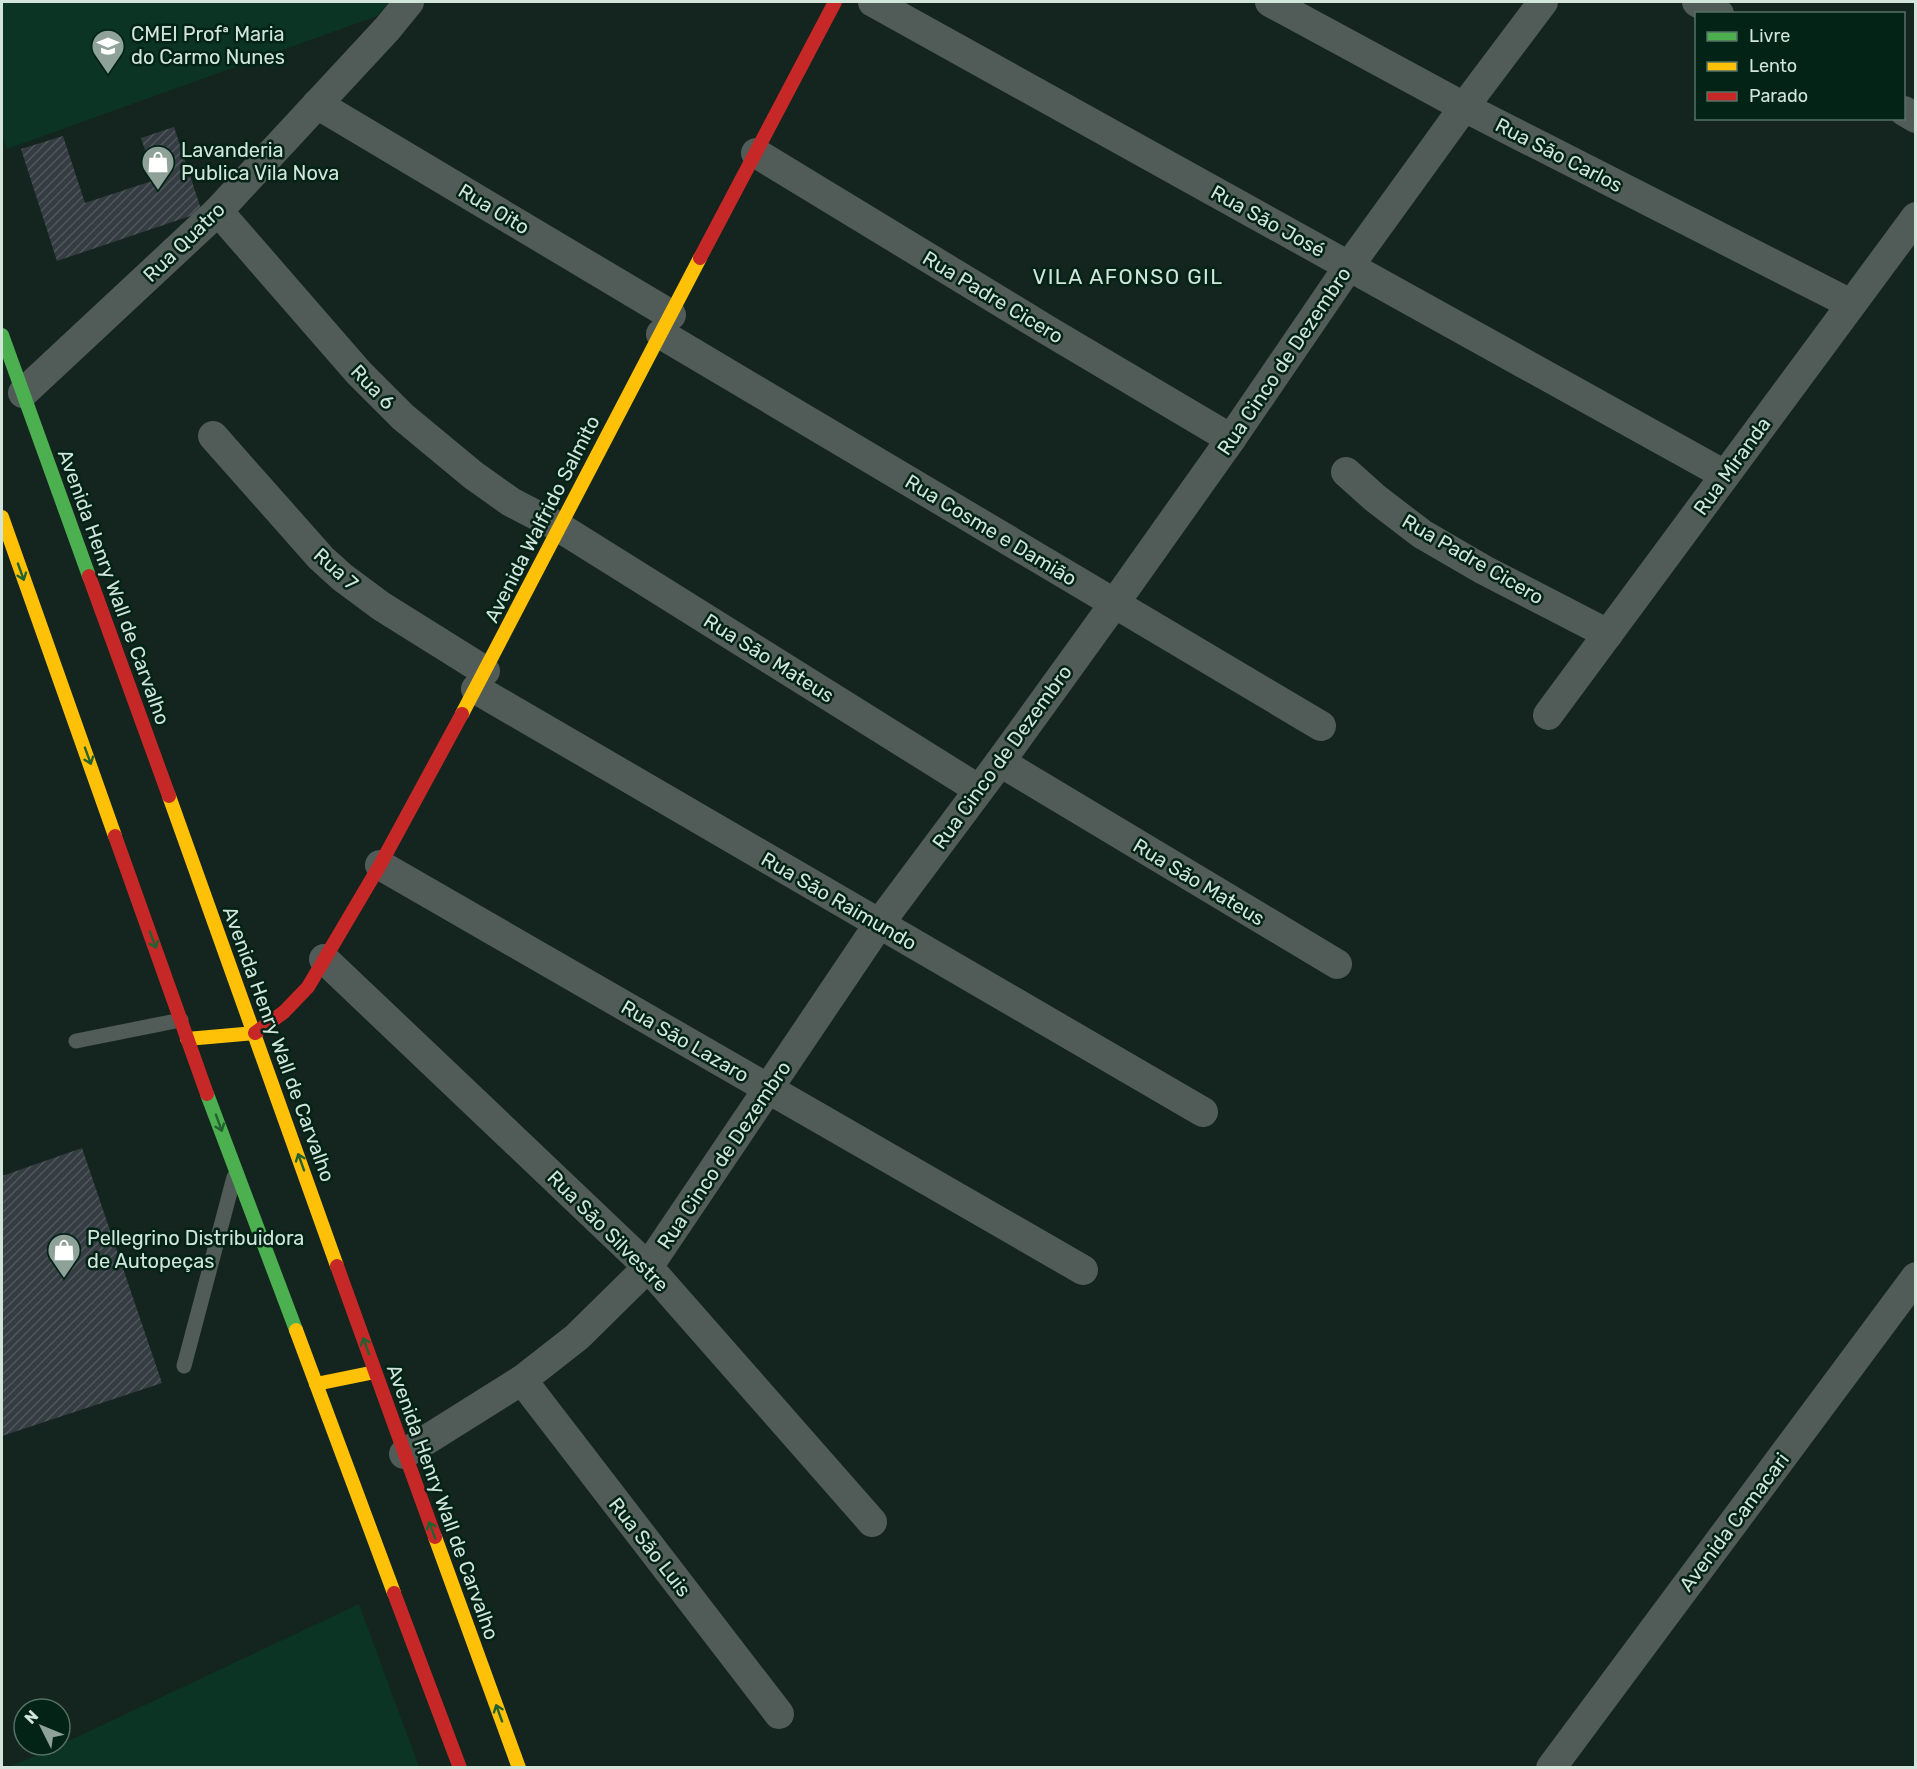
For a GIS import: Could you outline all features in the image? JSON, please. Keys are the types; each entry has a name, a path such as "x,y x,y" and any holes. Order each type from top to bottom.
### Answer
{"main road":[{"name":"Avenida Walfrido Salmito","path":"255,1033 282,1015 308,987 380,865 481,680 835,2"},
{"name":"Avenida Henry Wall de Carvalho","path":"2,334 519,1767"},
{"path":"2,517 181,1020 460,1767"},
{"path":"188,1039 255,1033"},
{"path":"316,1384 375,1372"}],"street":[{"name":"Rua Quatro","path":"23,393 218,211 387,29 409,2"},
{"name":"Rua São José","path":"873,2 1725,475"},
{"name":"Rua São Carlos","path":"1270,2 1464,107 1851,304"},
{"name":"Rua Cinco de Dezembro","path":"405,1454 522,1380 577,1337 648,1267 879,924 1114,604 1231,440 1349,266 1543,2"},
{"path":"1697,2 1715,12"},
{"name":"Rua Oito","path":"317,104 666,325"},
{"name":"Rua Padre Cicero","path":"756,153 1231,440"},
{"name":"Rua 6","path":"218,211 359,373 403,417 473,475 511,502 559,527"},
{"name":"Rua Miranda","path":"1548,715 1916,217"},
{"name":"Rua Cosme e Damião","path":"666,325 1114,604 1321,726"},
{"name":"Rua 7","path":"213,436 321,558 342,577 481,680"},
{"name":"Rua Padre Cicero","path":"1346,472 1375,498 1422,534 1484,570 1608,634"},
{"name":"Rua São Mateus","path":"559,527 978,789"},
{"name":"Rua São Raimundo","path":"481,680 879,924 1203,1112"},
{"name":"Rua São Mateus","path":"1000,762 1337,964"},
{"name":"Rua São Lazaro","path":"380,865 1083,1270"},
{"name":"Rua São Silvestre","path":"324,959 648,1267 872,1522"},
{"name":"Avenida Camacari","path":"1551,1767 1916,1276"},
{"name":"Rua São Luis","path":"522,1380 779,1714"}],"lane":[{"path":"76,1041 181,1020"},
{"path":"184,1366 236,1168"},
{"path":"443,1767 453,1750"}],"shaded area":[{"name":"CMEI Profª Maria do Carmo Nunes","path":"2,2 389,2 377,16 7,149 2,134"},
{"path":"359,1604 419,1767 9,1767 32,1757 72,1757 72,1739"}],"building":[{"name":"Lavanderia Publica Vila Nova","path":"174,127 202,212 57,261 21,149 63,136 85,203 155,180 141,138"},
{"name":"Pellegrino Distribuidora de Autopeças","path":"82,1148 162,1383 2,1436 2,1176"}],"traffic: fast":[{"path":"2,335 89,576"},
{"path":"207,1094 296,1330"}],"traffic: slow":[{"path":"462,714 700,258"},
{"path":"2,517 115,836"},
{"path":"169,796 337,1266"},
{"path":"187,1039 255,1033"},
{"path":"296,1330 394,1593"},
{"path":"316,1384 375,1372"},
{"path":"435,1537 519,1768"}],"traffic: jam":[{"path":"700,258 835,2"},
{"path":"89,576 169,796"},
{"path":"255,1033 284,1012 308,987 380,865 462,714"},
{"path":"115,836 207,1094"},
{"path":"337,1266 435,1537"},
{"path":"394,1593 460,1768"}],"place":[{"name":"CMEI Profª Maria do Carmo Nunes","path":"108,75"},
{"name":"Lavanderia Publica Vila Nova","path":"158,191"},
{"name":"Pellegrino Distribuidora de Autopeças","path":"64,1279"}],"district":[{"name":"VILA AFONSO GIL","path":"1128,276"}]}
